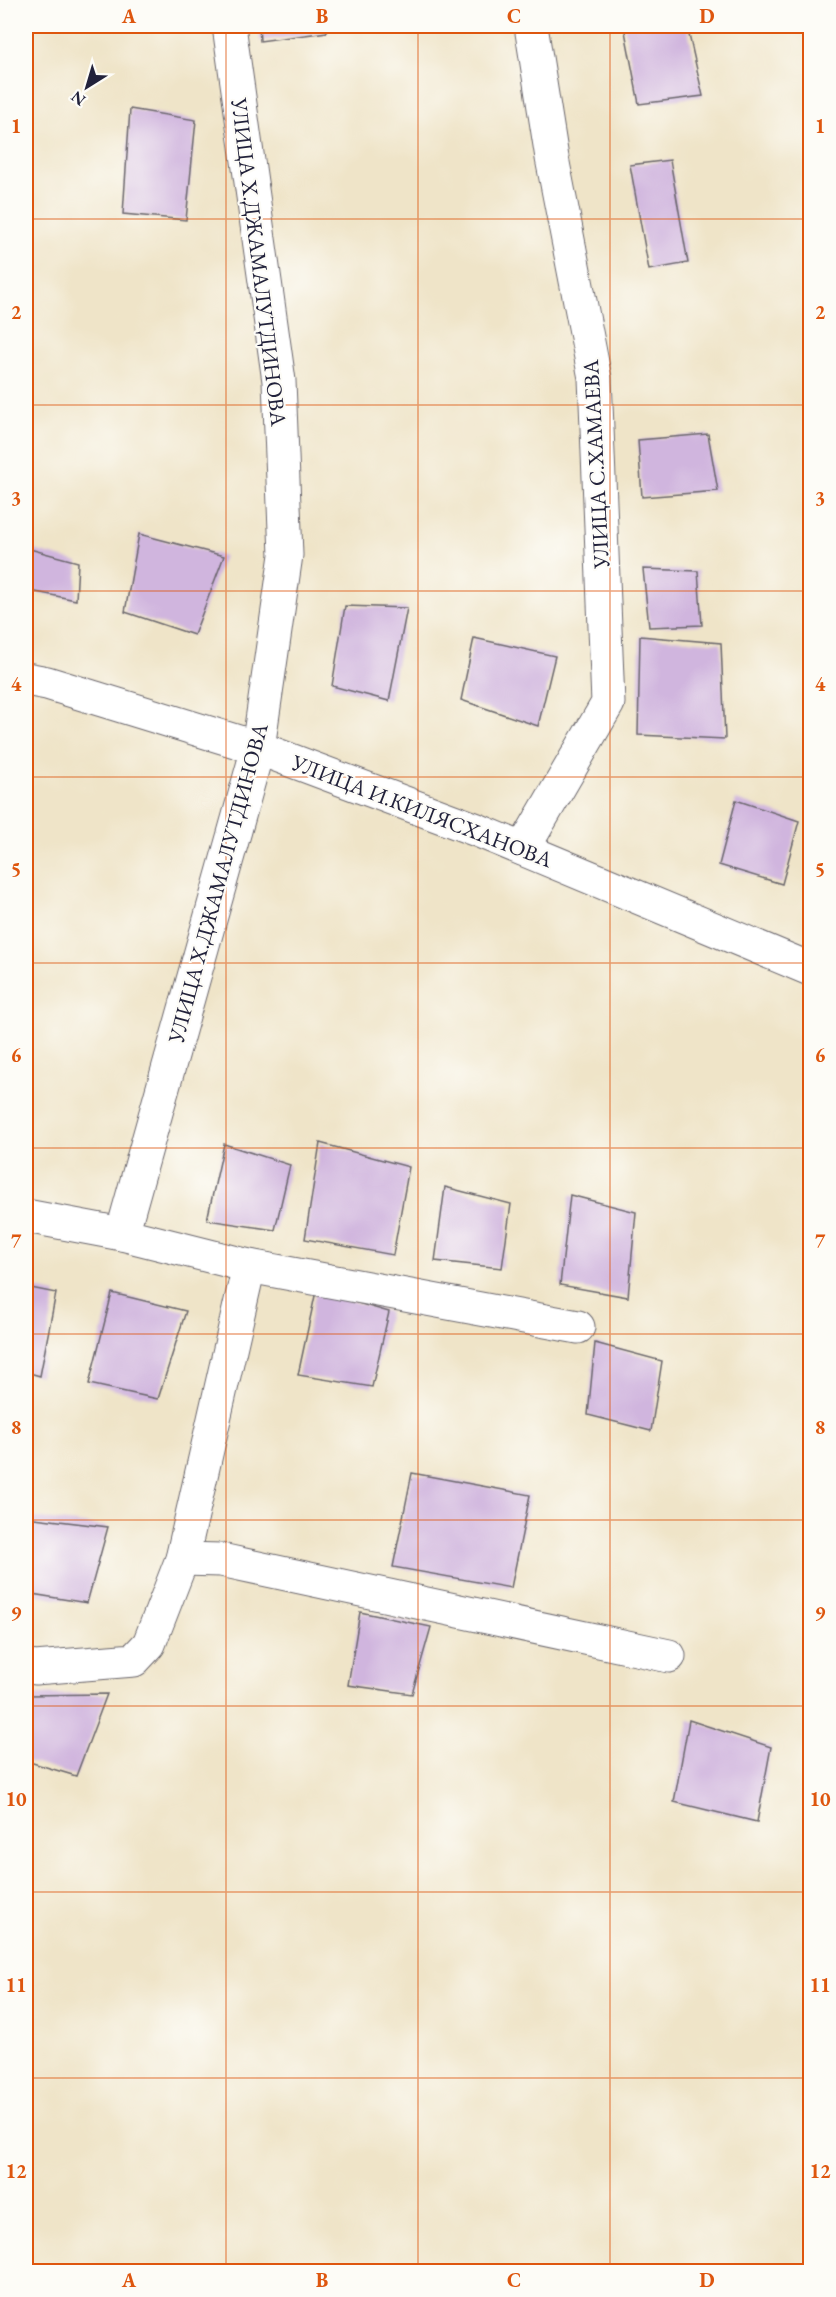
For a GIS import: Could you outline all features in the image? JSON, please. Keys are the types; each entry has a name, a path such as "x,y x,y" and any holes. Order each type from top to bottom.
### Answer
{"street":[{"name":"УЛИЦА Х.ДЖАМАЛУТДИНОВА","path":"122,1234 258,748 286,555 279,381 229,26"},
{"name":"УЛИЦА С.ХАМАЕВА","path":"523,849 608,703 595,378 552,158 531,26"},
{"name":"УЛИЦА И.КИЛЯСХАНОВА","path":"26,679 47,683 258,748 523,849 810,969"},
{"path":"26,1216 122,1234 249,1266 578,1327"},
{"path":"26,1666 35,1668 134,1660 149,1644 182,1559 249,1266"},
{"path":"182,1559 221,1560 669,1656"}],"building":[{"path":"259,26 326,26 327,32 260,41"},
{"path":"624,26 687,26 703,96 639,104"},
{"path":"130,109 196,120 186,220 123,214"},
{"path":"670,160 688,263 649,270 630,165"},
{"path":"708,434 718,491 642,497 638,440"},
{"path":"139,534 224,556 194,635 125,612"},
{"path":"26,548 78,562 76,600 26,590"},
{"path":"643,569 698,571 702,625 649,627"},
{"path":"345,606 407,608 389,701 332,686"},
{"path":"640,636 721,643 725,739 638,735"},
{"path":"474,638 555,656 538,726 461,700"},
{"path":"736,800 799,821 782,884 719,865"},
{"path":"320,1143 409,1167 393,1255 305,1239"},
{"path":"224,1144 290,1165 275,1230 207,1220"},
{"path":"445,1187 511,1204 502,1268 435,1261"},
{"path":"570,1195 636,1212 628,1297 560,1285"},
{"path":"26,1287 56,1293 40,1376 26,1372"},
{"path":"316,1291 389,1312 372,1387 298,1375"},
{"path":"112,1293 186,1311 158,1399 89,1384"},
{"path":"595,1343 662,1361 651,1431 588,1415"},
{"path":"412,1473 530,1495 511,1588 393,1567"},
{"path":"26,1517 108,1527 87,1603 26,1593"},
{"path":"360,1612 431,1627 412,1694 348,1685"},
{"path":"107,1694 76,1776 26,1761 26,1695"},
{"path":"689,1720 771,1747 757,1822 674,1802"}]}
